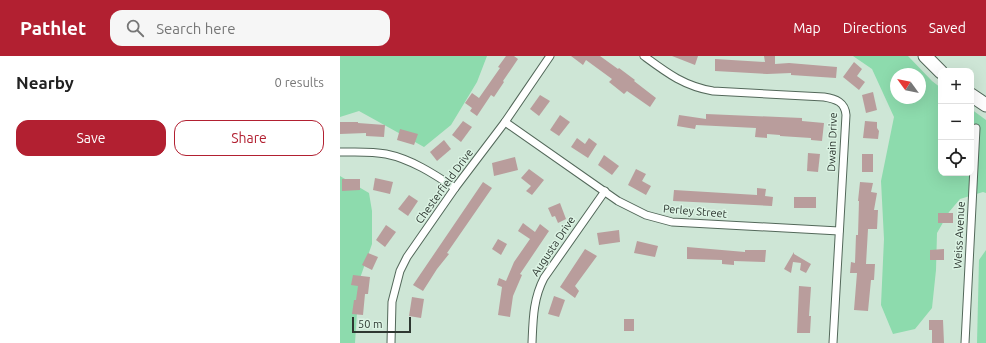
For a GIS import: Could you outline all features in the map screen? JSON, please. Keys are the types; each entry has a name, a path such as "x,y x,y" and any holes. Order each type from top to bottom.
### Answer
{"highway":[{"path":"925,56 938,69"},
{"path":"974,98 986,105"}],"street":[{"name":"Chesterfield Drive","path":"391,343 392,302 400,271 407,256 455,188 505,122 550,56"},
{"name":"Dwain Drive","path":"644,56 677,80 702,89 713,91 824,97 840,101 846,110 833,343"},
{"name":"Perley Street","path":"505,122 632,209 662,220 672,222 839,231"},
{"name":"Weiss Avenue","path":"965,343 976,128"},
{"path":"340,152 380,153 401,158 444,180 455,188"},
{"name":"Augusta Drive","path":"532,343 534,309 539,288 544,278 604,191"}],"green space":[{"path":"340,56 487,56 477,82 451,125 424,147 359,111 340,117"},
{"path":"853,56 908,56 920,68 890,68 890,104 926,104 926,75 938,86 938,176 974,176 974,111 986,120 986,193 983,192 960,199 949,212 937,233 936,270 932,308 915,329 893,334 881,305 884,239 881,181 894,117 872,69"},
{"path":"340,176 369,193 372,211 372,244 359,281 355,343 340,343"},
{"path":"986,250 986,343 977,343 979,260"}],"building":[{"path":"506,56 514,56 518,59 494,97 491,95 477,116 470,111 472,108 465,103 472,93 479,98 500,68 498,67"},
{"path":"571,56 600,56 635,80 634,81 656,98 650,107 627,91 624,94 609,82 612,79 586,60 583,65"},
{"path":"672,56 698,56 695,65"},
{"path":"764,56 775,56 775,64 789,63 837,67 836,78 791,75 791,73 767,74 715,71 715,59 765,62"},
{"path":"854,62 862,69 857,76 865,82 859,90 843,77"},
{"path":"873,92 877,110 866,113 862,95"},
{"path":"540,95 550,101 539,116 530,109"},
{"path":"706,114 802,118 802,121 824,123 822,141 811,140 811,138 767,134 767,138 755,137 756,128 696,125 695,129 677,126 679,115 706,119"},
{"path":"560,115 570,122 559,136 550,130"},
{"path":"463,121 472,127 461,142 452,135"},
{"path":"865,121 877,122 877,128 879,131 878,139 863,138"},
{"path":"340,122 385,125 384,137 366,136 366,133 340,134"},
{"path":"400,129 418,134 414,145 397,140"},
{"path":"577,138 585,144 589,138 597,144 588,158 571,147"},
{"path":"444,140 451,149 437,161 430,152"},
{"path":"808,153 820,154 818,172 807,171"},
{"path":"862,154 873,154 873,172 862,172"},
{"path":"604,155 619,166 612,175 598,165"},
{"path":"515,157 518,170 494,176 492,163"},
{"path":"529,169 544,180 532,195 526,191 531,186 521,178"},
{"path":"636,169 646,174 642,181 651,186 646,195 628,185"},
{"path":"375,178 393,182 390,194 373,190"},
{"path":"342,179 360,179 360,190 342,191"},
{"path":"483,182 492,188 447,253 449,254 423,291 413,285"},
{"path":"860,182 873,183 871,192 877,193 874,210 878,210 877,229 868,229 866,264 875,264 874,280 871,280 868,311 854,310 857,273 850,273 851,262 855,263 856,235 858,235 858,201"},
{"path":"757,188 766,189 765,196 773,197 772,206 673,201 674,190 757,195"},
{"path":"409,195 418,201 408,216 398,209"},
{"path":"794,197 816,197 816,208 794,208"},
{"path":"560,203 566,219 558,223 555,216 552,217 548,208"},
{"path":"938,213 953,213 953,223 938,223"},
{"path":"523,223 535,232 540,224 549,231 520,274 522,275 513,296 510,317 498,315 502,287 497,285 499,278 506,281 514,262 530,239 518,231"},
{"path":"386,225 396,232 385,247 376,240"},
{"path":"619,230 620,242 599,245 597,233"},
{"path":"498,239 507,244 501,255 492,249"},
{"path":"637,241 658,246 655,257 634,253"},
{"path":"687,247 745,252 745,250 766,250 765,262 734,261 734,265 722,264 722,260 687,259"},
{"path":"585,249 597,256 575,286 579,291 575,298 560,287"},
{"path":"944,249 944,260 930,260 930,250"},
{"path":"794,252 794,254 811,264 806,273 800,270 801,263 793,262 791,273 784,269"},
{"path":"368,253 378,257 372,270 362,265"},
{"path":"353,275 370,277 368,294 365,294 363,315 352,314 358,286 351,285"},
{"path":"799,286 811,287 809,316 811,316 810,333 797,333"},
{"path":"554,296 565,300 559,317 548,314"},
{"path":"412,297 424,299 421,318 409,316"},
{"path":"624,319 634,319 634,331 624,331"},
{"path":"929,320 943,320 944,343 932,343 932,330 929,330"}]}
